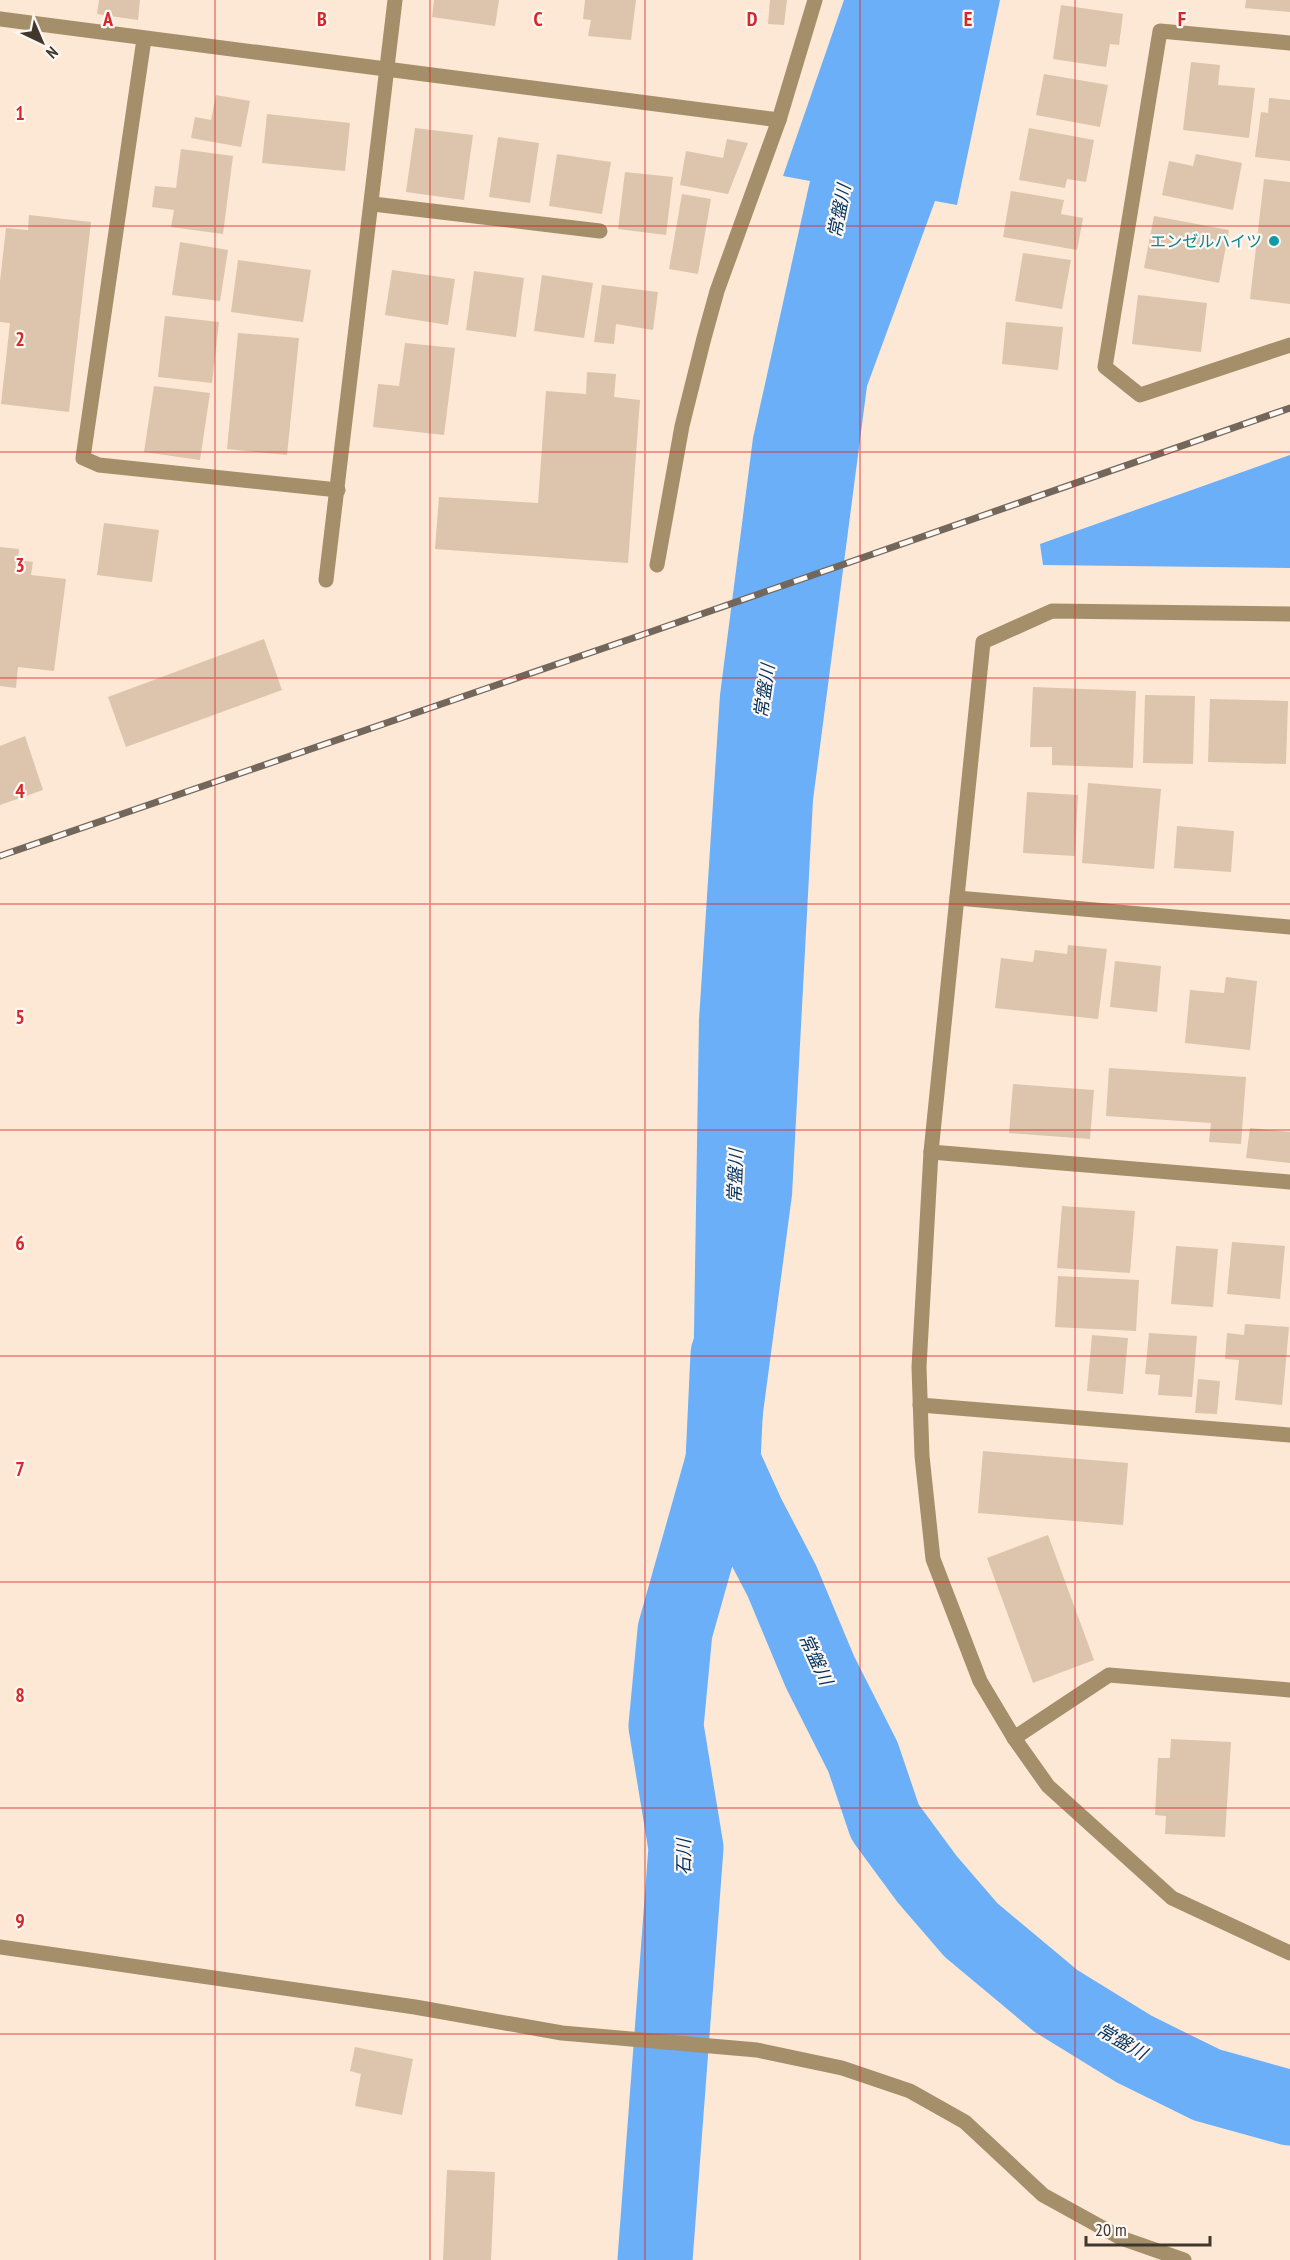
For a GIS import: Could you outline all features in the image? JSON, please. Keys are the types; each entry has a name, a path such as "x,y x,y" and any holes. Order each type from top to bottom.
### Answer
{"street":[{"path":"326,580 373,204 395,0"},
{"path":"657,565 682,426 717,291 779,120 815,0"},
{"path":"0,19 779,120"},
{"path":"1290,43 1160,31 1105,367 1140,395 1290,345"},
{"path":"144,39 83,458 99,465 338,490"},
{"path":"373,204 600,231"},
{"path":"1290,615 1052,611 983,642 931,1152 919,1368 921,1456 933,1559 980,1681 1014,1738 1048,1786 1172,1898 1290,1953"},
{"path":"957,898 1290,927"},
{"path":"931,1152 1290,1182"},
{"path":"920,1405 1290,1436"},
{"path":"1014,1738 1109,1675 1290,1690"},
{"path":"0,1947 415,2007 562,2033 757,2050 842,2068 909,2091 965,2121 1043,2195 1121,2238 1184,2260"}],"water":[{"path":"844,0 1000,0 957,205 935,201 867,386 813,800 792,1195 757,1458 692,1456 699,1020 720,695 753,438 810,181 783,176"},
{"path":"1290,455 1290,568 1043,565 1040,544"}],"building":[{"path":"99,0 140,0 138,20 97,14"},
{"path":"434,0 499,0 495,26 432,17"},
{"path":"585,0 636,0 631,40 588,36 591,20 583,19"},
{"path":"770,0 787,0 784,25 768,24"},
{"path":"1246,0 1290,0 1290,12 1245,8"},
{"path":"1061,5 1123,14 1119,45 1110,44 1106,67 1053,59"},
{"path":"1191,62 1220,65 1218,85 1255,88 1249,138 1183,130"},
{"path":"1044,74 1108,85 1100,127 1036,115"},
{"path":"216,95 250,101 241,147 191,138 195,117 211,120"},
{"path":"1269,98 1290,100 1290,161 1255,157 1261,112 1268,113"},
{"path":"267,114 350,123 345,171 262,163"},
{"path":"415,128 473,135 464,200 406,192"},
{"path":"1029,128 1094,140 1086,182 1067,179 1065,188 1019,180"},
{"path":"498,137 539,143 530,203 489,197"},
{"path":"727,139 748,143 728,194 680,185 686,151 723,158"},
{"path":"181,149 233,156 223,234 171,227 174,210 152,207 155,186 176,188"},
{"path":"557,154 611,162 602,214 549,206"},
{"path":"1196,154 1242,163 1233,210 1162,195 1169,161 1193,166"},
{"path":"625,172 673,177 666,235 618,229"},
{"name":"エンゼルハイツ","path":"1264,179 1290,182 1290,304 1250,299"},
{"path":"1011,191 1064,200 1061,214 1083,218 1077,250 1003,237"},
{"path":"682,194 711,199 698,274 669,269"},
{"path":"29,215 91,222 69,412 1,404 10,323 0,322 0,281 6,228 28,230"},
{"path":"1154,216 1229,230 1219,283 1144,268"},
{"path":"180,242 228,250 220,301 172,295"},
{"path":"1023,253 1071,260 1062,309 1015,301"},
{"path":"238,260 311,270 303,322 231,312"},
{"path":"392,270 455,279 448,325 385,315"},
{"path":"474,271 524,278 516,337 466,330"},
{"path":"542,275 593,283 584,338 534,331"},
{"path":"602,285 658,292 653,330 616,324 614,344 594,342"},
{"path":"1138,295 1207,303 1201,352 1132,344"},
{"path":"165,316 219,322 212,383 158,377"},
{"path":"1006,322 1063,327 1058,370 1002,364"},
{"path":"238,333 299,338 287,455 227,449"},
{"path":"405,343 455,348 444,435 373,427 378,384 399,386"},
{"path":"587,372 616,374 614,397 640,400 628,563 435,549 439,497 538,503 546,391 586,394"},
{"path":"154,386 210,393 200,460 144,452"},
{"path":"104,523 159,530 152,582 97,575"},
{"path":"0,547 19,549 18,560 33,562 31,575 66,579 54,671 18,667 16,688 0,686"},
{"path":"264,639 282,690 126,747 108,697"},
{"path":"1033,687 1136,691 1133,768 1052,765 1052,747 1030,747"},
{"path":"1145,695 1195,696 1193,764 1143,763"},
{"path":"1210,699 1288,701 1286,764 1208,762"},
{"path":"25,736 43,790 0,805 0,746"},
{"path":"1088,783 1161,789 1154,869 1082,863"},
{"path":"1027,792 1078,795 1075,856 1023,853"},
{"path":"1177,826 1234,831 1231,872 1174,868"},
{"path":"1068,945 1107,949 1098,1019 995,1008 1001,958 1033,962 1035,950 1067,954"},
{"path":"1115,961 1161,966 1157,1012 1110,1007"},
{"path":"1226,977 1257,981 1250,1050 1185,1043 1190,990 1224,993"},
{"path":"1109,1068 1246,1077 1241,1144 1209,1142 1211,1123 1106,1116"},
{"path":"1013,1084 1094,1090 1090,1139 1009,1133"},
{"path":"1250,1128 1290,1132 1290,1163 1246,1158"},
{"path":"1062,1206 1135,1211 1130,1273 1057,1268"},
{"path":"1232,1242 1285,1246 1280,1299 1227,1294"},
{"path":"1176,1246 1218,1249 1213,1307 1171,1304"},
{"path":"1058,1276 1139,1280 1136,1331 1055,1327"},
{"path":"1245,1324 1289,1327 1282,1405 1235,1400 1239,1360 1225,1359 1227,1333 1244,1335"},
{"path":"1149,1333 1197,1336 1192,1397 1158,1395 1160,1375 1145,1374"},
{"path":"1092,1335 1128,1338 1123,1394 1087,1391"},
{"path":"1198,1379 1220,1381 1217,1414 1195,1413"},
{"path":"983,1451 1128,1463 1123,1525 978,1513"},
{"path":"1048,1535 1094,1660 1033,1683 987,1558"},
{"path":"1171,1739 1231,1742 1225,1837 1165,1834 1166,1816 1155,1815 1158,1758 1170,1758"},
{"path":"355,2047 413,2059 402,2115 355,2106 361,2074 350,2071"},
{"path":"447,2170 495,2172 491,2260 443,2260"}],"waterway":[{"name":"常盤川","path":"728,1354 723,1461 747,1514 782,1581 820,1672 863,1757 885,1822 927,1879 971,1930 1056,2001 1134,2049 1207,2085 1290,2108"},
{"name":"石川","path":"655,2260 686,1848 666,1726 675,1631 723,1461"}],"railway":[{"path":"0,856 1290,408"}],"place":[{"name":"エンゼルハイツ","path":"1274,241"}]}
